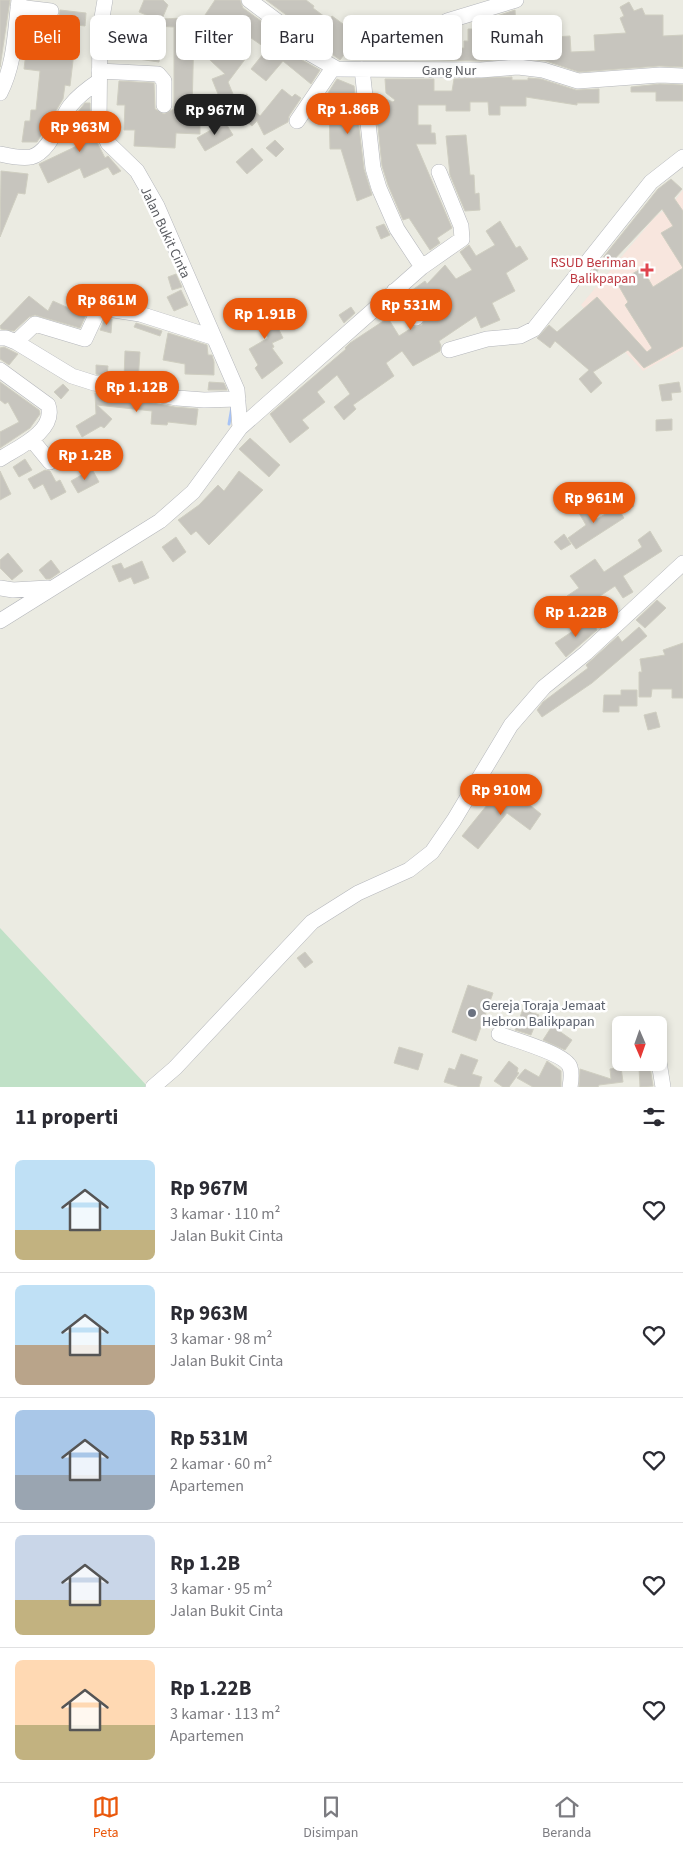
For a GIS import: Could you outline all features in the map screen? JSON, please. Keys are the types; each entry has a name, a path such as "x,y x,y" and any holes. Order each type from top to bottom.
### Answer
{"street":[{"name":"Jalan Bukit Cinta","path":"105,0 100,29 99,123 103,134 137,171 157,206 237,390 240,428"},
{"path":"249,0 284,27 309,53 333,68 297,121"},
{"path":"462,16 516,0"},
{"path":"0,93 9,74 19,3 51,11"},
{"name":"Gang Nur","path":"333,68 362,70 481,70 518,67 542,70 578,81 683,76"},
{"path":"362,70 373,168 379,188 396,229 422,267"},
{"path":"0,154 22,158 39,154 48,144 71,105 99,76 158,74 164,81 164,105"},
{"path":"449,350 486,338 520,336 534,329 651,182 683,157"},
{"path":"0,621 160,521 193,492 240,428 394,291 462,237 461,226 440,172"},
{"path":"394,291 416,318"},
{"path":"16,342 36,324 85,339 101,308 140,314 212,336"},
{"path":"0,338 16,342 72,376 94,383 177,398 204,400 238,399"},
{"path":"0,370 48,405 51,413 48,422 32,440 0,459"},
{"path":"32,440 50,462"},
{"path":"153,1087 174,1068 312,922 358,892 409,870 432,852 454,820 511,726 544,687 593,646 683,562"},
{"path":"0,588 13,590 50,588"},
{"path":"0,609 18,609"},
{"path":"499,1034 536,1047 567,1063 571,1069 570,1087"},
{"path":"660,1071 663,1087"}],"shaded area":[{"name":"RSUD Beriman Balikpapan","path":"683,190 683,349 643,371 581,305 655,217 672,204"}],"green space":[{"path":"0,928 148,1087 0,1087"}],"building":[{"path":"0,0 10,0 0,67"},
{"path":"144,0 163,0 168,5 164,15 146,15 139,12"},
{"path":"215,0 240,0 243,8 261,21 261,45 251,38 251,15 205,15"},
{"path":"266,0 306,0 322,15 286,15"},
{"path":"629,2 634,11 642,8 645,15 663,15 663,36 683,35 683,67 659,66 579,72 546,61 537,60 562,60 562,36 570,36 571,52 595,51 594,35 626,33 620,18 624,16 620,7"},
{"path":"60,10 86,13 85,26 80,25 80,15 59,15"},
{"path":"515,10 515,15 500,15"},
{"path":"333,17 343,24 343,56 340,60 333,55"},
{"path":"176,18 176,60 193,60 192,111 200,111 200,134 176,133 175,148 134,146 135,130 124,130 125,105 117,105 119,81 154,83 155,109 164,114 174,109 174,27 166,27 166,19"},
{"path":"468,29 472,29 472,60 494,60 481,61 442,60 462,60 464,41 468,41"},
{"path":"261,56 261,60 302,60 320,70 311,84 283,61 266,81 251,69"},
{"path":"25,60 73,60 70,86 65,85 63,99 37,142 22,142 25,121 30,121 31,110 36,110 40,71 24,69"},
{"path":"210,60 244,60 228,82 233,94 220,99 212,79 225,74"},
{"path":"512,77 512,80 541,79 576,90 599,89 599,103 577,103 577,105 526,97 526,106 500,106 500,115 489,115 488,102 470,102 470,111 446,111 446,105 418,105 418,125 431,125 431,133 435,133 436,144 416,144 452,228 437,238 440,243 430,250 409,218 403,220 388,185 382,166 375,97 381,97 393,102 395,100 386,93 385,79 434,79 434,91 452,91 454,79"},
{"path":"337,79 354,86 364,169 372,195 357,201 341,149 330,149 329,104 333,95 328,93"},
{"path":"660,84 683,85 683,101 656,101 656,92 631,92 631,87"},
{"path":"282,89 292,97 295,94 301,98 289,116 288,122 264,135 257,121 252,126 244,119 236,98 247,94 251,108 260,116"},
{"path":"85,103 90,103 91,140 95,138 105,158 108,156 121,171 113,175 108,167 84,178 80,168 48,183 39,164 81,144 76,144 74,117"},
{"path":"225,122 233,135 205,151 197,138"},
{"path":"466,135 470,175 474,175 475,194 479,193 480,210 465,211 450,175 446,136"},
{"path":"275,140 284,149 276,157 266,148"},
{"path":"252,148 263,160 247,174 236,162"},
{"path":"1,171 28,174 25,194 18,193 0,237"},
{"path":"671,179 682,189 674,198 683,211 683,268 661,233 673,226 662,209 608,266 604,262 596,273 593,270 658,189"},
{"path":"500,221 516,248 520,246 528,259 506,273 515,291 492,303 500,320 481,328 476,316 439,341 440,351 413,366 402,351 386,363 394,376 353,405 356,409 344,420 334,407 350,394 337,375 317,392 325,402 302,420 309,428 290,443 270,414 346,349 350,343 388,318 399,336 413,327 422,325 426,313 411,291 425,281 427,284 445,265 456,279 472,270 460,252 469,245 476,256 495,245 486,231"},
{"path":"384,224 390,235 381,239 376,227"},
{"path":"642,268 653,287 683,268 683,346 644,368 628,350 593,372 602,383 591,393 579,379 589,370 555,341 550,348 537,338 549,325 557,332 597,297 647,352 652,348 625,305 628,302 617,283"},
{"path":"176,274 182,287 172,290 168,277"},
{"path":"181,290 188,305 174,311 167,297"},
{"path":"29,296 48,311 53,301 73,310 78,300 90,306 80,328 35,315 29,317 14,331 1,329 0,326"},
{"path":"264,299 283,338 272,343 274,347 272,348 283,363 262,379 255,368 258,365 249,349 268,338 257,315 249,318 245,308"},
{"path":"351,307 355,313 344,323 339,315"},
{"path":"105,318 112,319 111,333 100,330"},
{"path":"136,323 162,331 160,336 134,327"},
{"path":"168,333 207,345 208,355 212,355 214,362 214,375 185,374 185,364 163,360"},
{"path":"4,347 18,354 9,365 0,359 0,348"},
{"path":"125,351 140,352 138,381 124,379"},
{"path":"96,365 108,366 107,376 96,374"},
{"path":"0,382 39,410 40,414 30,428 0,448 0,432 19,422 8,402 5,404 0,400"},
{"path":"209,382 224,383 227,390 208,390"},
{"path":"679,382 681,392 671,393 672,400 662,401 659,385"},
{"path":"63,384 69,390 61,399 54,392"},
{"path":"95,393 175,407 198,409 196,425 168,422 167,425 151,424 152,411 97,405 112,419 104,428 101,426 82,437 76,426 96,414"},
{"path":"672,419 672,430 656,431 656,420"},
{"path":"250,438 280,465 269,477 239,449"},
{"path":"25,459 32,470 19,477 13,467"},
{"path":"92,469 99,482 78,493 71,481"},
{"path":"45,470 50,471 56,482 60,480 66,492 51,500 43,484 34,489 28,479"},
{"path":"0,471 11,494 0,500"},
{"path":"239,471 263,490 209,545 196,531 191,535 178,520 199,505 218,485 224,491"},
{"path":"628,496 634,506 622,513 616,503"},
{"path":"588,502 597,519 617,507 624,518 576,549 568,538 586,525 576,508"},
{"path":"650,531 662,551 623,576 633,592 623,598 615,586 594,600 592,597 575,608 567,596 579,588 570,576 595,559 604,572 642,547 638,540"},
{"path":"564,534 571,544 561,550 554,542"},
{"path":"176,537 186,552 173,562 162,547"},
{"path":"8,553 23,571 12,580 0,568 0,560"},
{"path":"51,560 60,572 50,579 46,579 39,570"},
{"path":"142,561 149,578 134,584 131,577 119,582 112,566 121,563 124,569"},
{"path":"657,600 666,608 645,628 636,620"},
{"path":"575,611 576,625 556,627 555,613"},
{"path":"591,619 597,630 566,657 555,643"},
{"path":"639,627 647,636 592,683 542,717 537,710 543,702 588,668 586,665 618,636 622,642"},
{"path":"683,643 683,698 672,698 672,689 652,689 651,697 639,697 639,672 642,672 640,659 665,655 663,650"},
{"path":"621,690 637,690 637,706 619,706 619,712 603,712 604,695 621,695"},
{"path":"656,712 660,727 648,730 644,715"},
{"path":"504,784 541,814 530,830 507,813 478,849 462,836"},
{"path":"305,952 313,962 305,968 297,958"},
{"name":"Gereja Toraja Jemaat Hebron Balikpapan","path":"468,985 493,993 476,1041 452,1032"},
{"path":"523,1009 539,1015 531,1035 515,1030"},
{"path":"552,1026 572,1040 565,1050 543,1040"},
{"path":"399,1047 423,1054 418,1070 394,1063"},
{"path":"461,1054 478,1060 472,1074 482,1077 479,1087 460,1087 444,1082 449,1068 455,1070"},
{"path":"509,1061 518,1068 517,1072 519,1073 509,1087 503,1087 494,1081"},
{"path":"547,1061 561,1071 561,1087 533,1087 517,1078 525,1069 539,1077"},
{"path":"580,1069 611,1079 610,1069 612,1069 612,1071 622,1071 623,1082 599,1085 598,1087 579,1087"},
{"path":"639,1071 651,1071 653,1086 640,1087"}],"waterway":[{"path":"229,424 232,407"}],"place":[{"name":"RSUD Beriman Balikpapan","path":"647,270"},
{"name":"Gereja Toraja Jemaat Hebron Balikpapan","path":"472,1013"}]}
